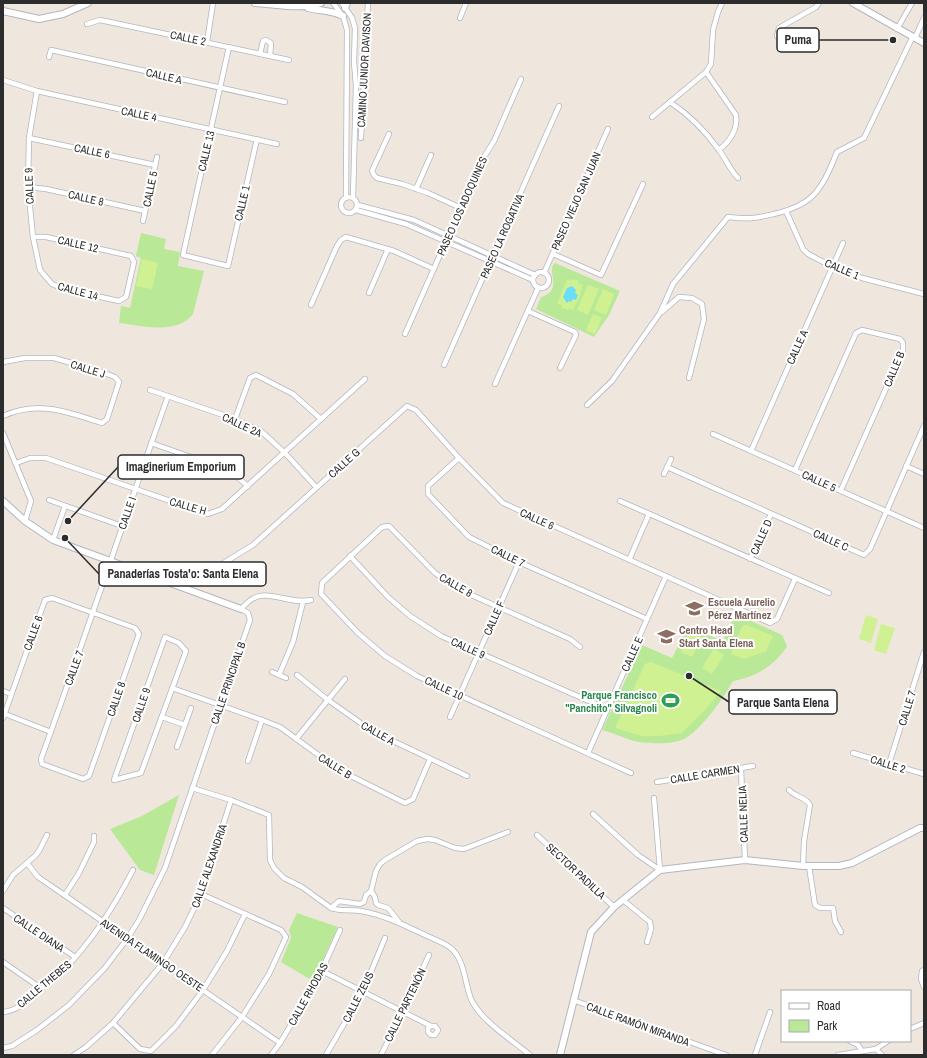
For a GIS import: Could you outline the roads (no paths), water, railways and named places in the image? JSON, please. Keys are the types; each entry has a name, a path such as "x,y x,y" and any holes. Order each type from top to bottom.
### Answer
{"street":[{"path":"3,11 39,19 63,14 88,3"},
{"path":"207,42 213,3"},
{"path":"255,3 291,4 319,11 332,12 343,16"},
{"path":"302,7 321,3"},
{"path":"333,3 343,16 347,30 346,198 341,204 344,211 352,213 357,207 356,200 353,198 356,85 354,62 355,28 352,18 345,5"},
{"name":"CAMINO JUNIOR DAVISON","path":"361,138 368,3"},
{"path":"460,18 466,3"},
{"path":"652,117 706,72 711,64 713,30 722,3"},
{"path":"783,43 777,36 778,28 816,7 819,3"},
{"path":"852,3 924,43"},
{"path":"897,29 912,3"},
{"path":"587,405 612,381 660,313 672,284 728,217 752,218 786,211 800,205 816,193 828,175 837,152 864,138 924,18"},
{"name":"CALLE 2","path":"88,24 100,20 289,60"},
{"path":"260,54 263,41 266,40 271,42 270,56"},
{"name":"CALLE 13","path":"228,266 183,255 229,47"},
{"name":"CALLE A","path":"49,57 51,50 285,102"},
{"path":"706,72 736,115 736,129 725,145 719,150"},
{"name":"PASEO LOS ADOQUINES","path":"405,334 482,160 494,141 521,79"},
{"name":"CALLE 4","path":"3,80 37,91 277,144"},
{"name":"CALLE 9","path":"37,91 29,138 28,187 33,237 40,270 46,277"},
{"path":"670,102 706,135 719,150 738,178"},
{"name":"PASEO LA ROGATIVA","path":"444,365 494,256 559,106"},
{"name":"PASEO VIEJO SAN JUAN","path":"495,384 538,288 545,288 548,284 549,278 544,273 608,129"},
{"path":"389,134 372,171 374,175 377,178 416,189 461,208"},
{"name":"CALLE 6","path":"29,138 155,165"},
{"name":"CALLE 1","path":"228,266 257,139"},
{"path":"416,189 431,155"},
{"name":"CALLE 5","path":"143,221 157,156"},
{"path":"553,254 601,275 643,184"},
{"name":"CALLE 8","path":"28,187 46,189 145,211"},
{"path":"346,198 353,198"},
{"path":"357,207 402,216 535,274 540,272 544,273"},
{"path":"357,207 406,224 533,280"},
{"name":"CALLE 1","path":"786,211 803,249 808,254 833,267 862,278 924,294"},
{"name":"CALLE 12","path":"33,237 46,237 131,256 134,262 126,298 119,301 112,299"},
{"path":"311,305 340,240 346,237 388,249 434,269"},
{"name":"CALLE A","path":"751,451 843,243"},
{"path":"369,293 388,249"},
{"path":"535,274 533,280 535,286 538,288"},
{"name":"CALLE 14","path":"46,277 52,284 64,289 112,299"},
{"path":"660,313 680,298 692,298 702,304 704,318 689,378"},
{"path":"528,311 575,332 576,335 560,368"},
{"name":"CALLE B","path":"795,470 856,333 862,330 900,339 904,343 903,350 841,490"},
{"name":"CALLE J","path":"3,362 25,358 54,358 99,371 115,377 119,382 107,419 102,424 60,410 40,407 15,411 3,416"},
{"path":"235,419 250,378 256,375 293,394 321,419"},
{"name":"CALLE H","path":"16,463 30,458 46,458 208,514 222,509 365,380"},
{"name":"CALLE 2A","path":"150,390 235,419 261,431 285,453 316,487"},
{"name":"CALLE I","path":"110,562 168,396"},
{"name":"CALLE G","path":"222,564 252,545 407,406 416,410 459,458"},
{"name":"CALLE C","path":"667,468 864,555 870,549 924,426"},
{"path":"3,433 31,501 24,522"},
{"name":"CALLE 5","path":"713,434 924,528"},
{"path":"151,443 228,470 248,486"},
{"name":"CALLE 6","path":"459,458 503,503 770,623 777,618 795,579"},
{"name":"CALLE 7","path":"459,458 428,486 428,494 469,537 519,562 647,619"},
{"path":"664,474 670,459"},
{"path":"906,466 924,474"},
{"path":"49,500 122,526"},
{"path":"3,501 24,522 53,540 110,562 241,608 253,598 262,595 303,602 311,600"},
{"path":"620,501 750,560 829,593"},
{"path":"53,540 65,506"},
{"path":"629,560 649,514"},
{"name":"CALLE D","path":"750,560 771,514"},
{"name":"CALLE 8","path":"350,556 382,527 389,526 435,573 458,589 570,639 580,647"},
{"name":"CALLE 9","path":"350,556 388,597 410,616 441,636 607,709"},
{"name":"CALLE 10","path":"350,556 322,583 321,594 358,633 385,656 417,676 631,773"},
{"name":"CALLE 7","path":"52,767 42,764 42,759 110,562"},
{"name":"CALLE F","path":"450,717 519,562"},
{"name":"CALLE E","path":"588,753 666,576"},
{"name":"CALLE 6","path":"51,732 4,716 11,694 45,600 52,598 94,612"},
{"path":"279,675 293,642 303,602"},
{"name":"CALLE PRINCIPAL B","path":"3,1048 12,1046 37,1030 69,1005 104,969 127,939 139,920 165,868 250,620 248,612 241,608"},
{"name":"CALLE 8","path":"52,767 83,779 89,776 139,634 135,628 94,612"},
{"name":"CALLE 9","path":"165,638 179,643 186,651 162,716 141,773 114,780 165,638"},
{"name":"CALLE 7","path":"889,764 924,652"},
{"path":"272,672 286,678"},
{"name":"CALLE A","path":"297,675 328,700 372,731 430,760 467,776"},
{"path":"296,739 345,679"},
{"path":"172,688 220,705"},
{"path":"3,691 11,694"},
{"name":"CALLE B","path":"220,705 280,728 339,770 405,803 413,799 430,760"},
{"path":"177,747 191,708"},
{"path":"162,716 185,724"},
{"path":"248,761 262,720"},
{"name":"CALLE 2","path":"853,753 924,774"},
{"path":"619,768 622,762"},
{"name":"CALLE CARMEN","path":"657,782 753,766"},
{"name":"CALLE NELIA","path":"741,769 745,860"},
{"path":"192,788 231,800 268,815 270,860 274,868 284,878 302,887 331,908 336,910 361,911 399,922 445,944 454,951 461,964 471,999 480,1014 530,1055"},
{"path":"789,790 793,794 808,801 810,805 804,841 806,866 815,905 820,908 833,908 835,921 841,932"},
{"path":"654,798 660,870"},
{"name":"CALLE ALEXANDRIA","path":"74,1055 86,1047 113,1022 163,963 185,927 201,894 231,800"},
{"path":"593,814 634,851 660,870"},
{"path":"560,1055 591,932 614,907 660,870 745,860 806,866 838,866 852,863 920,828 924,828"},
{"path":"331,908 340,901 360,904 364,902 366,895 371,891 376,871 380,864 418,841 427,839 435,840 455,848 464,849 508,832"},
{"path":"3,890 13,875 39,851 47,835"},
{"name":"SECTOR PADILLA","path":"537,835 614,907"},
{"path":"65,895 79,873 94,842 94,836"},
{"name":"AVENIDA FLAMINGO OESTE","path":"27,863 38,876 127,939 280,1043"},
{"name":"CALLE THEBES","path":"3,1012 12,1011 29,1000 62,972 75,958 104,922 133,870"},
{"path":"371,891 375,897 376,903 388,908 399,922"},
{"path":"201,894 281,930 286,937 269,974 242,1017 212,1055"},
{"path":"622,900 650,922 651,929 647,942"},
{"name":"CALLE DIANA","path":"3,908 75,958"},
{"path":"113,1022 140,1049 151,1051 176,1026 203,990 227,951 245,914"},
{"name":"CALLE RHODAS","path":"271,1055 310,995 340,930"},
{"name":"CALLE ZEUS","path":"326,1055 363,991 386,938"},
{"name":"CALLE PARTENÓN","path":"381,1055 404,1012 429,955"},
{"path":"3,962 42,989"},
{"path":"924,970 922,971 921,979 924,987"},
{"path":"322,971 431,1026"},
{"name":"CALLE RAMÓN MIRANDA","path":"573,1000 726,1055"},
{"path":"755,1055 770,1012"},
{"path":"911,1030 924,1023"},
{"path":"852,1042 858,1045 862,1051"},
{"path":"838,1055 876,1049 886,1042"},
{"path":"876,1049 882,1055"}],"water":[{"path":"572,286 576,290 575,293 578,295 576,300 573,299 571,302 569,301 567,303 563,297 567,288"}],"place":[{"name":"Puma","path":"893,40"},
{"name":"Imaginerium Emporium","path":"68,521"},
{"name":"Panaderías Tosta'o: Santa Elena","path":"65,538"},
{"name":"Escuela Aurelio Pérez Martínez","path":"695,608"},
{"name":"Centro Head Start Santa Elena","path":"666,636"},
{"name":"Parque Santa Elena","path":"689,676"},
{"name":"Parque Francisco \"Panchito\" Silvagnoli","path":"670,701"}]}
